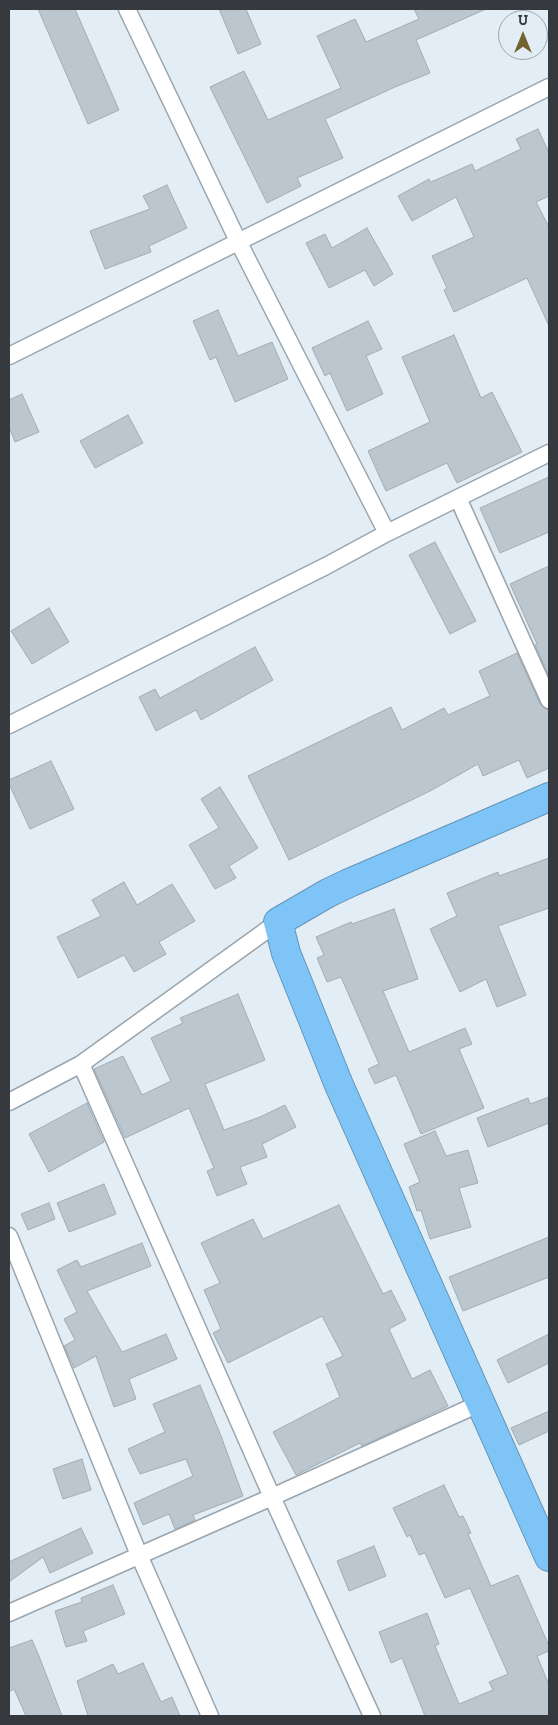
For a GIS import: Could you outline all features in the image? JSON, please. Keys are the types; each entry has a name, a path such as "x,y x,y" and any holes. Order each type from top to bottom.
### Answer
{"highway":[{"path":"549,797 349,883 278,922 286,953 339,1085 549,1556"}],"street":[{"path":"127,9 238,242 387,533"},
{"path":"9,356 549,86"},
{"path":"9,725 549,453"},
{"path":"458,498 549,700"},
{"path":"9,1102 81,1064 278,922"},
{"path":"81,1064 272,1497 372,1716"},
{"path":"9,1236 139,1555 210,1716"},
{"path":"9,1613 481,1403"}],"building":[{"path":"38,9 75,9 119,110 88,124"},
{"path":"219,9 246,9 261,44 238,54"},
{"path":"414,9 486,9 416,40 430,73 325,119 343,158 297,178 301,186 267,203 210,87 244,71 268,120 341,88 317,36 355,19 366,42 419,19"},
{"path":"538,129 549,153 549,196 536,202 549,227 549,326 527,278 454,312 444,290 447,288 432,256 474,237 456,197 412,221 398,196 429,179 431,182 472,164 475,171 521,149 516,139"},
{"path":"167,185 187,228 149,246 151,252 105,269 90,231 150,209 143,196"},
{"path":"367,228 393,274 374,286 365,270 329,288 306,243 325,234 332,248"},
{"path":"218,310 238,356 272,342 288,379 235,402 216,357 210,360 193,321"},
{"path":"368,321 382,349 366,356 383,394 347,411 330,373 325,376 312,348"},
{"path":"454,335 481,398 492,392 522,452 457,483 447,463 386,491 368,451 430,422 402,357"},
{"path":"22,394 39,432 15,442 9,427 9,400"},
{"path":"128,415 143,443 95,468 80,441"},
{"path":"549,477 549,532 500,553 480,508"},
{"path":"435,542 476,621 450,634 409,555"},
{"path":"549,566 549,676 510,584"},
{"path":"49,608 69,642 32,664 11,631"},
{"path":"255,647 273,680 201,720 196,710 156,731 139,697 155,689 160,698"},
{"path":"517,653 540,704 549,710 549,768 527,778 519,760 483,776 478,764 432,790 289,860 248,776 391,707 402,730 444,708 448,715 490,696 479,671"},
{"path":"51,761 74,809 30,829 9,784 9,780"},
{"path":"220,787 258,848 229,866 236,878 215,889 189,845 219,828 201,799"},
{"path":"549,858 549,908 498,926 526,995 497,1007 486,979 460,992 430,929 457,916 447,893 498,872 499,876"},
{"path":"124,882 137,905 172,884 195,921 159,942 166,954 134,972 124,955 78,978 57,937 101,916 92,900"},
{"path":"394,909 418,979 383,991 409,1052 465,1028 472,1044 459,1049 484,1108 421,1134 396,1075 375,1084 368,1069 379,1064 341,977 327,982 317,958 324,955 316,937 351,922 352,924"},
{"path":"238,994 265,1060 205,1084 224,1130 260,1117 285,1105 296,1127 262,1144 267,1157 240,1167 247,1184 217,1196 207,1171 214,1168 189,1108 125,1138 94,1069 123,1056 142,1095 171,1081 151,1038 183,1023 180,1018"},
{"path":"549,1097 549,1123 488,1147 477,1118 528,1098 530,1104"},
{"path":"87,1103 104,1142 49,1172 29,1134"},
{"path":"435,1131 446,1156 468,1150 478,1183 459,1188 471,1227 430,1239 421,1210 417,1211 409,1187 420,1182 404,1144"},
{"path":"104,1184 116,1214 69,1232 57,1203"},
{"path":"49,1203 55,1219 28,1230 21,1214"},
{"path":"339,1205 383,1294 391,1290 406,1320 389,1329 412,1379 430,1370 448,1406 362,1446 360,1443 296,1475 273,1432 340,1397 326,1364 343,1356 322,1316 228,1363 213,1333 221,1329 204,1290 220,1283 201,1243 253,1219 263,1239"},
{"path":"549,1237 549,1277 463,1311 449,1277"},
{"path":"142,1243 151,1266 87,1291 122,1352 166,1334 177,1359 129,1379 136,1399 114,1407 96,1356 74,1368 64,1346 75,1340 64,1319 77,1312 57,1270 77,1260 81,1267"},
{"path":"549,1334 549,1363 508,1383 497,1360"},
{"path":"200,1385 243,1496 193,1515 195,1520 175,1529 169,1514 143,1525 134,1503 193,1476 186,1459 140,1474 128,1449 165,1432 153,1404"},
{"path":"549,1411 549,1431 519,1445 511,1428"},
{"path":"82,1459 91,1490 63,1499 53,1469"},
{"path":"444,1485 459,1517 463,1516 471,1533 468,1534 491,1586 518,1575 549,1646 549,1651 537,1656 549,1685 549,1716 425,1716 402,1658 391,1663 379,1632 427,1613 439,1644 435,1646 459,1704 493,1690 489,1682 508,1674 470,1588 445,1598 425,1553 419,1555 410,1535 407,1537 393,1508"},
{"path":"81,1528 93,1553 50,1573 43,1557 9,1582 9,1562"},
{"path":"374,1546 386,1576 349,1591 337,1561"},
{"path":"113,1585 125,1614 83,1631 87,1641 66,1647 55,1611 82,1602 81,1598"},
{"path":"32,1640 62,1716 26,1716 14,1689 9,1692 9,1648"},
{"path":"143,1663 161,1702 172,1697 180,1716 88,1716 77,1681 113,1664 118,1674"}]}
